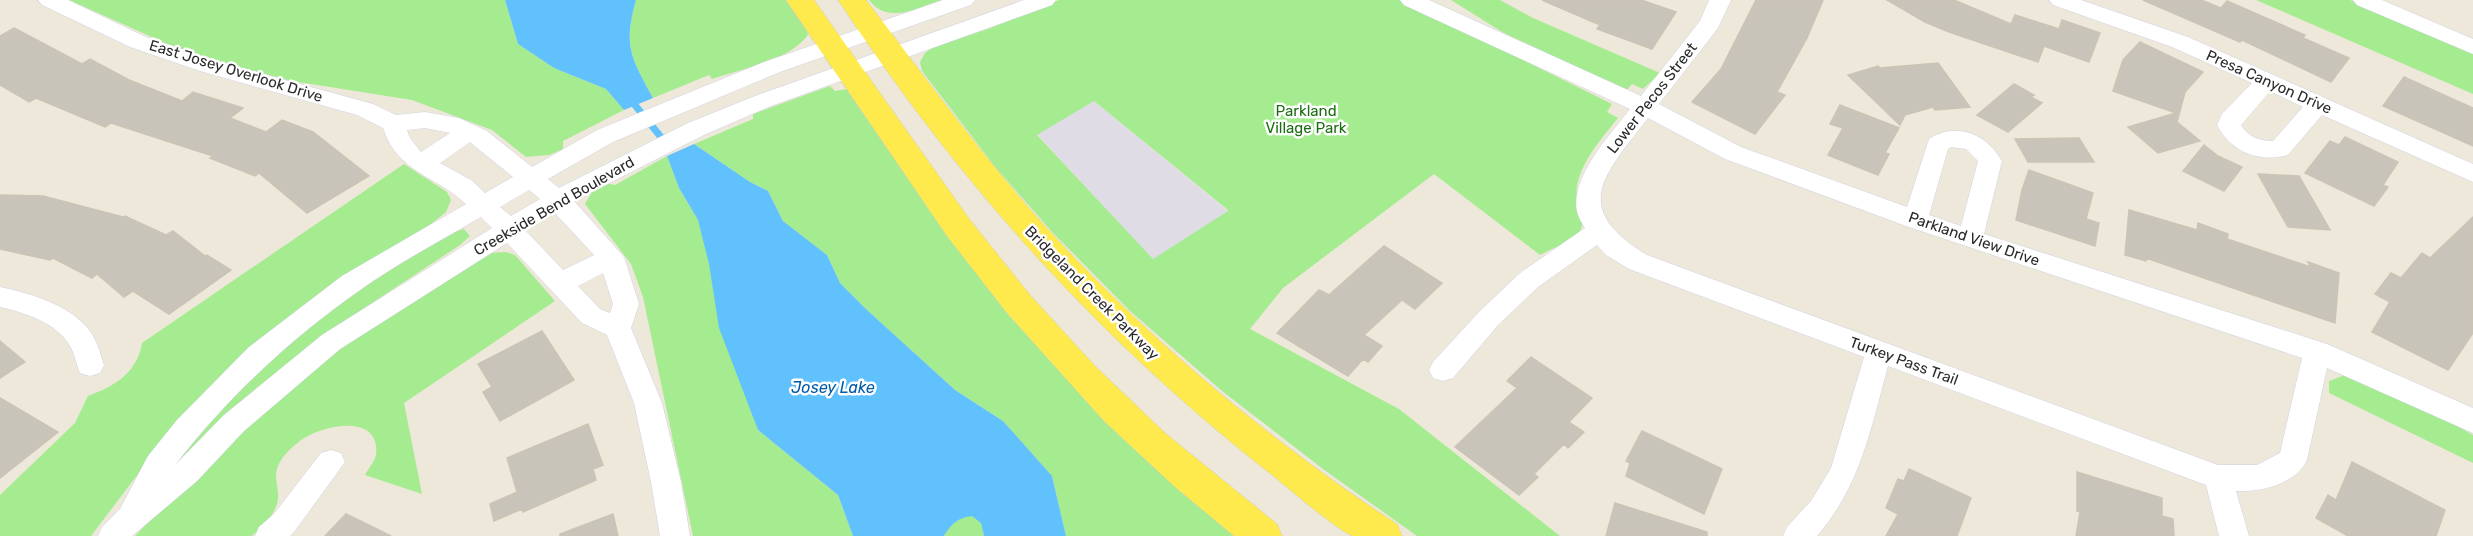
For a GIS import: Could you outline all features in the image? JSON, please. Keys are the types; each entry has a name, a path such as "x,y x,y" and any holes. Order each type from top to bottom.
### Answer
{"main road":[{"path":"800,0 962,232 1060,353 1132,425 1216,501 1263,536"},
{"name":"Bridgeland Creek Parkway","path":"852,0 982,175 1039,242 1114,320 1218,412 1383,536"}],"street":[{"name":"East Josey Overlook Drive","path":"49,0 138,42 171,54 365,109 393,123"},
{"name":"Creekside Bend Boulevard","path":"120,529 187,472 234,423 275,387 332,342 437,273 607,172 696,129 733,114 841,58 884,44 964,0"},
{"name":"Creekside Bend Boulevard","path":"120,529 158,465 187,428 259,355 351,283 530,176 605,136 713,91 841,58 1045,0"},
{"name":"Parkland View Drive","path":"1411,0 1646,107 1733,153 1970,239 2317,352 2473,421"},
{"name":"Parkland View Drive","path":"1438,0 1485,35"},
{"name":"Presa Canyon Drive","path":"2060,0 2180,42 2473,174"},
{"path":"2364,0 2473,47"},
{"name":"Lower Pecos Street","path":"1599,231 1589,213 1588,194 1606,156 1710,23 1716,1"},
{"path":"2266,81 2230,120 2229,125 2236,137 2253,147 2280,149 2318,104"},
{"path":"618,328 591,316 510,230 462,186 413,158 399,141 393,123 425,120 451,124 479,137 558,201 611,257 626,304 618,328 648,403 666,482 675,536"},
{"path":"422,163 468,132"},
{"path":"1915,220 1937,145 1948,139 1966,140 1982,149 1990,161 1970,239"},
{"path":"1443,370 1489,318 1529,280 1599,231"},
{"name":"Turkey Pass Trail","path":"1599,231 1615,249 1638,262 2217,477 2250,480 2276,474 2293,460 2317,352"},
{"path":"561,283 611,257"},
{"path":"0,297 13,299 62,321 82,340 90,365"},
{"path":"1798,536 1821,510 1844,471 1879,352"},
{"path":"270,536 284,523 331,462"},
{"path":"2217,477 2234,536"}],"shaded area":[{"path":"1094,101 1228,211 1153,260 1037,134"}],"green space":[{"path":"69,0 505,0 518,44 554,68 606,89 624,110 563,141 563,149 549,155 526,157 492,130 412,100 292,81 238,67 172,46"},
{"path":"636,0 789,0 805,25 808,35 789,52 777,58 712,79 709,75 653,98 631,51 630,29"},
{"path":"869,0 942,0 913,10 894,13 877,8"},
{"name":"Parkland Village Park","path":"1059,0 1402,0 1612,104 1607,112 1618,118 1583,167 1577,186 1582,226 1577,235 1567,242 1540,255 1434,174 1283,288 1250,329 1399,409 1560,536 1417,536 1323,469 1222,391 1130,311 1053,233 996,168 922,71 920,62 925,53 935,46 991,28","holes":["1094,101 1228,210 1153,259 1037,135"]},
{"path":"1451,0 1500,0 1533,18 1660,73 1643,89 1632,84 1627,90 1504,33"},
{"path":"2256,0 2350,0 2473,54 2473,94"},
{"path":"830,86 835,91 847,89 930,205 1253,536 1066,536 1052,476 1003,421 955,390 866,309 840,283 827,255 783,221 768,191 750,182 694,144 753,119 753,114"},
{"path":"667,156 679,188 698,220 758,430 838,495 853,536 693,536 643,297 631,264 585,204 594,188 605,183 615,185"},
{"path":"404,164 447,192 451,200 446,212 166,437 91,536 0,536 0,495 75,423 88,396 116,383 130,370 142,343"},
{"path":"464,229 470,236 460,245 343,322 177,466 169,464 208,418 338,300 443,236"},
{"path":"506,252 515,255 555,301 404,403 422,494 365,475 376,455 375,442 370,433 362,428 339,426 315,432 296,444 286,454 277,470 277,505 268,520 252,536 135,536 210,458 310,368 488,253"},
{"path":"2345,375 2429,410 2473,435 2473,463 2329,393 2329,381"},
{"path":"964,516 973,516 981,522 984,536 944,536 949,527"}],"water":[{"path":"505,0 636,0 630,29 631,51 653,98 624,110 606,89 554,68 518,44"},
{"name":"Josey Lake","path":"694,144 750,182 768,191 783,221 827,255 840,283 866,309 955,390 1003,421 1052,476 1066,536 984,536 981,523 972,516 955,522 944,536 853,536 838,495 758,430 719,328 709,264 698,220 679,188 667,156"}],"building":[{"path":"1542,0 1641,0 1676,12 1652,49 1597,29 1600,25"},
{"path":"1756,0 1823,0 1807,38 1777,92 1785,95 1755,134 1692,102 1721,69"},
{"path":"1887,0 1954,0 2011,24 2015,15 2059,29 2062,20 2100,33 2089,62 2044,46 2038,62 1949,32 1925,22"},
{"path":"2143,0 2201,0 2221,8 2227,1 2305,35 2303,38 2349,58 2331,82 2242,40 2240,42"},
{"path":"14,28 82,64 90,59 129,80 182,101 193,92 243,108 230,118 266,132 282,120 313,132 369,176 307,213 259,173 255,176 210,158 213,156 111,123 105,127 36,98 29,102 0,85 0,36"},
{"path":"2140,42 2203,72 2185,92 2177,122 2200,141 2158,153 2128,127 2176,113 2113,91 2123,60"},
{"path":"1938,63 1970,107 1935,110 1933,107 1905,115 1900,125 1848,75 1878,66 1880,68"},
{"path":"2404,77 2473,108 2473,146 2383,106"},
{"path":"2014,84 2034,95 2031,97 2042,103 2008,132 1977,115"},
{"path":"1840,105 1899,128 1885,153 1889,154 1878,175 1828,155 1843,128 1830,124"},
{"path":"2345,137 2398,162 2383,185 2388,187 2374,206 2305,173 2330,141 2339,145"},
{"path":"2079,138 2094,162 2028,162 2015,139"},
{"path":"2204,145 2218,156 2242,167 2224,191 2183,171"},
{"path":"2029,170 2093,193 2086,219 2099,223 2095,246 2016,220"},
{"path":"2258,174 2299,176 2330,230 2288,227"},
{"path":"0,195 43,196 125,216 166,235 173,231 205,256 207,255 231,270 169,314 133,291 124,297 97,274 92,278 53,258 50,260 0,249"},
{"path":"2129,210 2197,230 2198,223 2228,234 2227,239 2311,267 2308,262 2339,273 2335,323 2146,258 2146,261 2125,255"},
{"path":"2473,217 2473,333 2448,370 2372,332 2390,302 2375,294 2391,273 2401,278 2422,253 2430,258"},
{"path":"1384,246 1442,283 1415,309 1402,300 1364,335 1382,346 1368,362 1363,359 1348,376 1277,333 1319,290 1329,295"},
{"path":"542,331 574,380 500,421 483,392 492,387 478,364"},
{"path":"0,341 25,362 0,378"},
{"path":"1531,357 1592,398 1569,422 1584,432 1568,448 1564,444 1534,474 1538,477 1519,495 1455,447 1517,388 1507,381"},
{"path":"0,398 58,432 0,478"},
{"path":"588,424 603,465 593,469 596,480 523,512 522,509 494,521 490,504 517,492 507,458"},
{"path":"1642,431 1722,469 1704,514 1626,476 1630,463 1626,461"},
{"path":"2352,462 2445,510 2436,536 2348,536 2316,518 2328,495 2336,500"},
{"path":"1909,469 1971,498 1957,536 1886,536 1898,514 1886,508 1898,479 1904,481"},
{"path":"2077,472 2162,498 2162,516 2173,519 2174,536 2076,536 2080,512 2077,511"},
{"path":"1615,503 1707,532 1707,536 1606,536"},
{"path":"346,514 391,536 325,536"},
{"path":"613,514 618,536 560,536 560,534"}],"waterway":[{"path":"630,99 665,142"}]}
